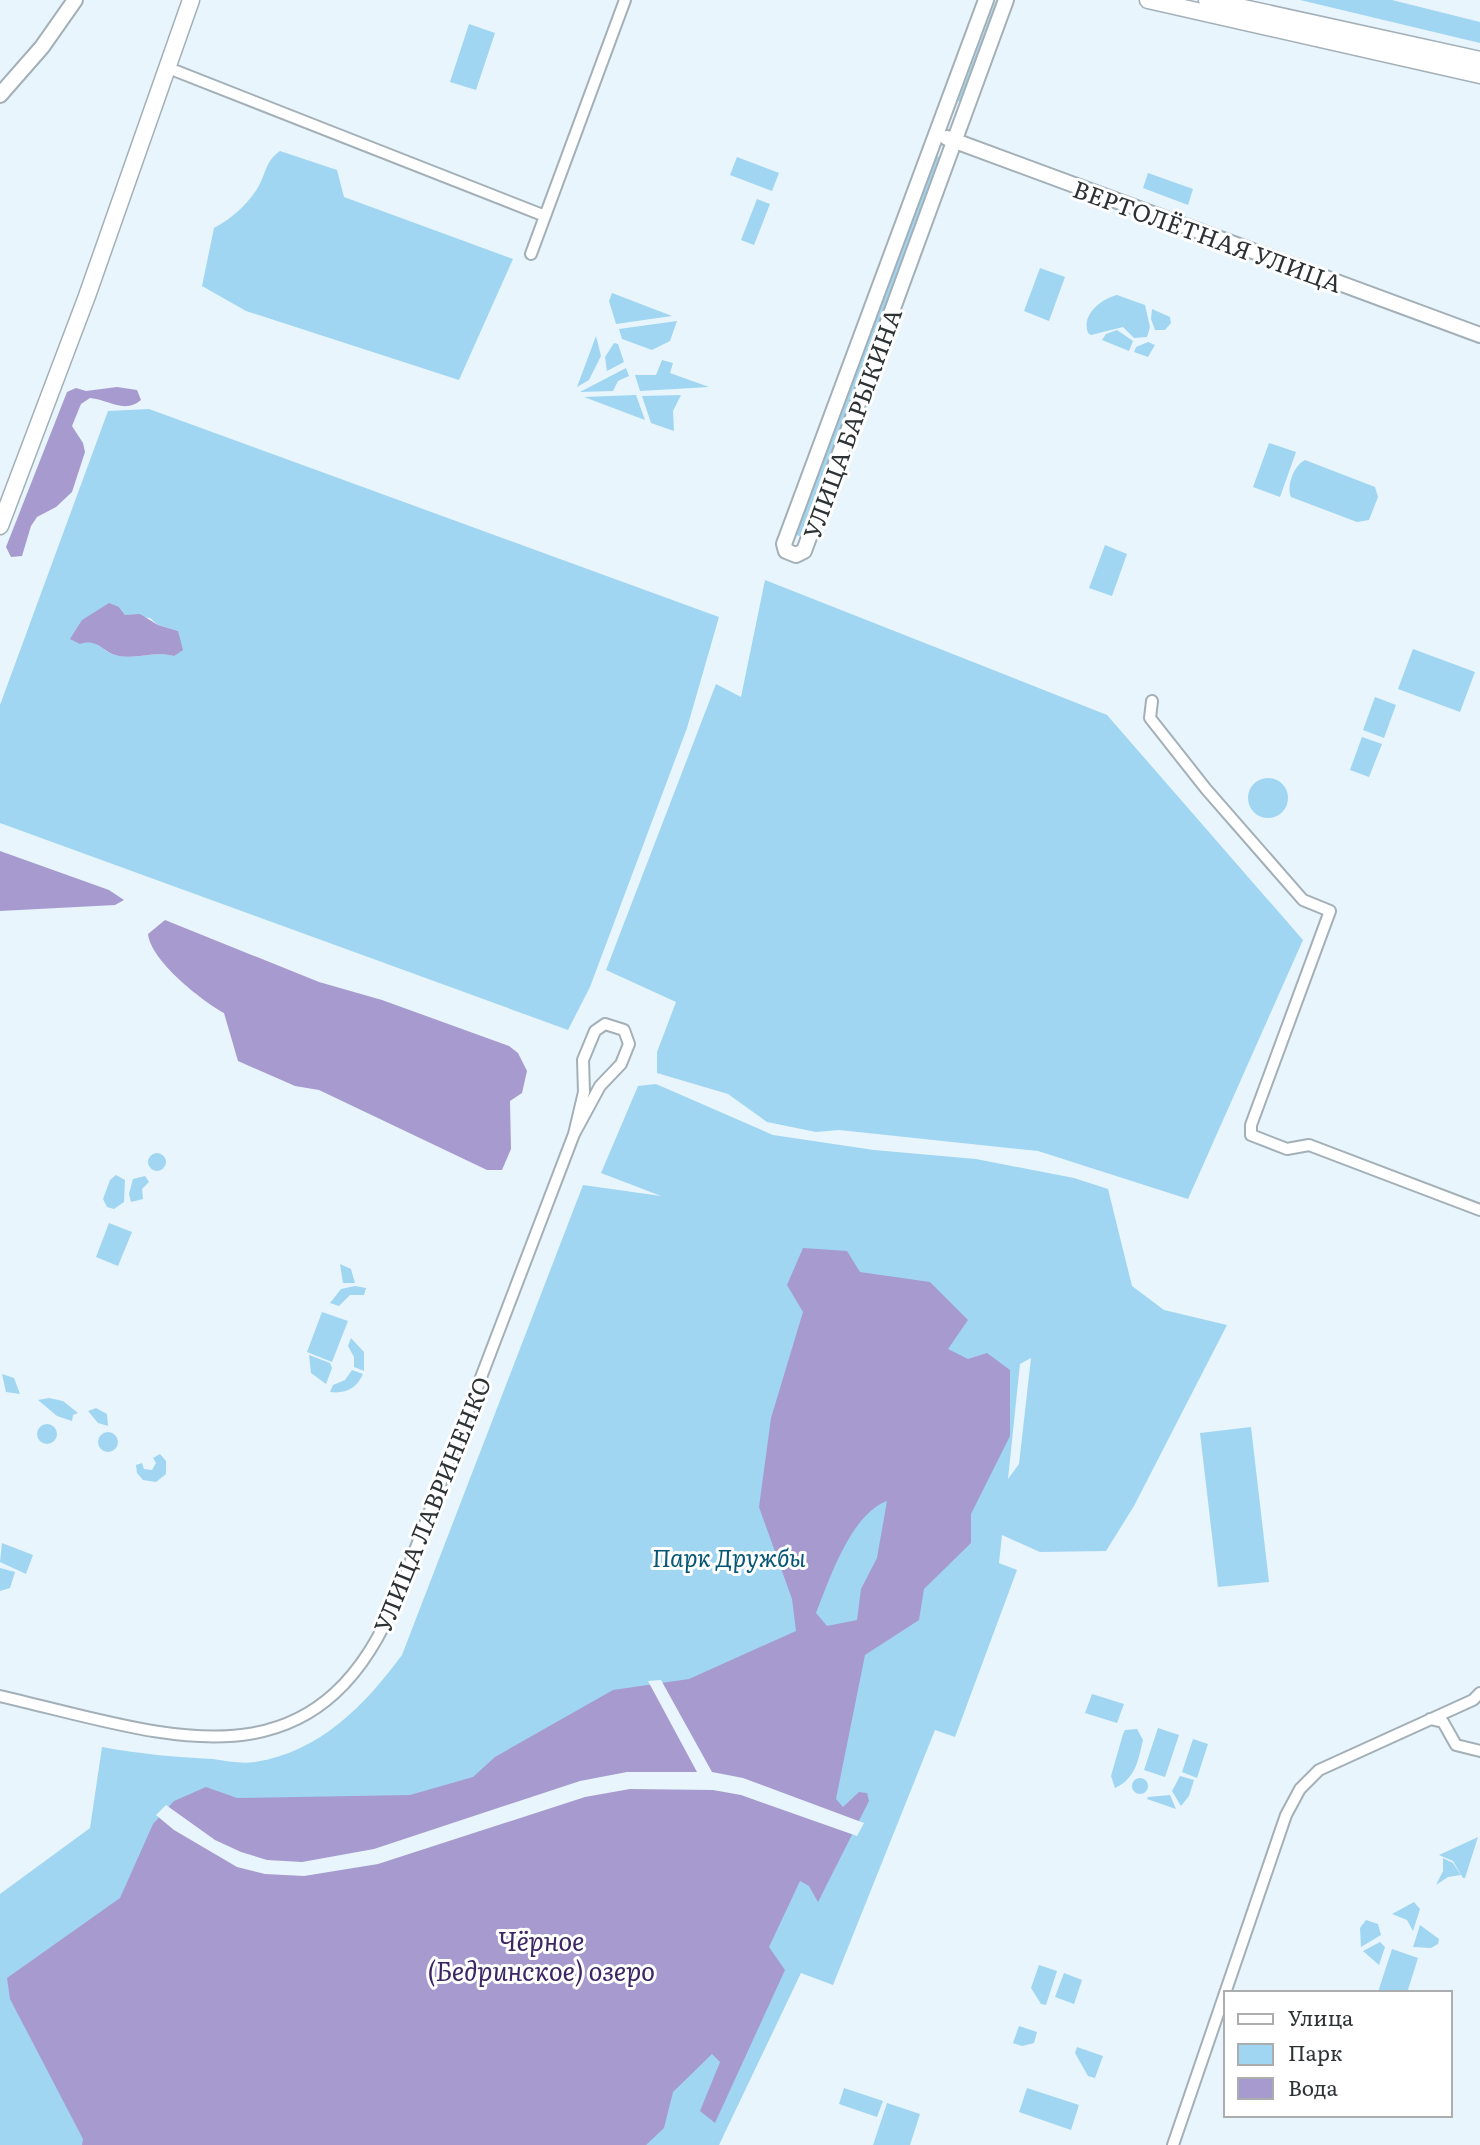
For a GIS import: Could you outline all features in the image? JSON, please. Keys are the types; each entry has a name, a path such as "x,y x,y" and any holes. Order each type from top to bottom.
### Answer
{"main road":[{"path":"0,526 97,270 99,257 191,0"},
{"path":"97,270 105,259 201,0"},
{"path":"1148,0 1480,75"},
{"path":"1207,0 1480,60"}],"street":[{"path":"0,95 42,47 75,0"},
{"path":"531,254 625,0"},
{"name":"УЛИЦА БАРЫКИНА","path":"986,0 783,544 786,551 796,555 804,551 1006,0"},
{"path":"176,71 545,216"},
{"name":"ВЕРТОЛЁТНАЯ УЛИЦА","path":"936,134 1480,335"},
{"path":"1152,701 1150,718 1206,789 1303,900 1330,911 1251,1125 1251,1135 1287,1149 1309,1145 1480,1210"},
{"path":"608,1024 624,1030 629,1044 621,1064 600,1086 574,1134 584,1092 583,1063 595,1031 608,1024"},
{"name":"УЛИЦА ЛАВРИНЕНКО","path":"0,1696 163,1733 210,1738 243,1736 274,1729 305,1715 335,1694 355,1674 374,1646 394,1603 574,1134"},
{"path":"1226,1991 1286,1815 1300,1789 1319,1770 1473,1700 1480,1693"},
{"path":"1430,1719 1444,1722 1456,1745 1480,1751"},
{"path":"1173,2145 1224,1996"}],"green space":[{"path":"996,0 1001,0 962,102 958,101"},
{"path":"1300,0 1392,0 1480,22 1480,43"},
{"path":"469,24 495,33 476,90 450,82"},
{"path":"280,151 337,170 344,197 513,259 459,380 246,311 202,286 214,228 248,201 260,184 271,159"},
{"path":"937,156 941,158 801,537 795,534"},
{"path":"737,157 779,173 772,191 730,175"},
{"path":"1148,173 1193,189 1188,205 1143,188"},
{"path":"757,199 770,204 754,245 741,240"},
{"path":"1040,268 1065,277 1049,321 1024,311"},
{"path":"612,293 672,316 616,324 609,301"},
{"path":"1117,295 1145,305 1150,327 1147,337 1134,338 1123,327 1091,335 1088,333 1087,320 1090,314 1099,304"},
{"path":"1152,309 1170,317 1171,323 1165,330 1155,330 1151,319"},
{"path":"677,321 670,341 652,350 622,339 619,329"},
{"path":"1117,330 1133,341 1129,351 1102,340 1106,334"},
{"path":"596,336 601,356 589,380 577,387"},
{"path":"1148,342 1155,345 1148,357 1134,352 1136,347"},
{"path":"614,343 618,344 624,362 607,371 605,357"},
{"path":"662,360 673,363 670,373 709,387 640,391 635,375 656,375"},
{"path":"626,368 629,376 618,381 613,391 580,392"},
{"path":"636,395 645,420 584,397"},
{"path":"681,395 673,411 674,431 651,423 642,396"},
{"path":"149,409 719,617 687,728 590,987 568,1030 0,823 0,705 108,411","holes":["119,607 125,615 150,618 158,625 178,631 174,656 116,655 90,641 82,620"]},
{"path":"1269,443 1296,452 1280,497 1253,487"},
{"path":"1305,460 1375,487 1378,497 1369,520 1357,522 1291,497 1292,476 1297,466"},
{"path":"1105,545 1127,554 1112,596 1089,588"},
{"path":"765,580 1107,715 1303,940 1188,1199 1038,1151 839,1130 816,1132 767,1122 728,1094 657,1073 657,1052 676,1002 606,970 716,684 741,697"},
{"path":"1413,649 1475,672 1460,712 1398,689"},
{"path":"1375,697 1396,705 1384,738 1363,730"},
{"path":"1362,737 1382,744 1369,777 1350,770"},
{"path":"1268,778 1282,784 1288,798 1282,812 1268,818 1254,812 1248,798 1254,784"},
{"name":"Парк Дружбы","path":"656,1084 773,1135 874,1150 976,1159 1074,1178 1108,1189 1132,1286 1164,1310 1227,1325 1134,1506 1106,1551 1040,1552 1002,1535 999,1563 1017,1570 955,1737 935,1730 833,1985 801,1973 719,2145 0,2145 0,1894 90,1828 102,1747 239,1762 278,1757 300,1748 339,1724 388,1674 402,1655 583,1185 661,1196 601,1173 638,1086","holes":["1031,1358 1019,1464 1008,1479 1020,1364"]},
{"path":"157,1153 163,1156 166,1162 163,1168 157,1171 151,1168 148,1162 151,1156"},
{"path":"116,1175 125,1180 124,1202 114,1209 107,1207 103,1199 110,1180"},
{"path":"145,1176 149,1182 142,1189 143,1199 131,1202 129,1194 133,1179"},
{"path":"109,1223 132,1232 118,1266 96,1257"},
{"path":"340,1264 351,1269 355,1283 343,1283"},
{"path":"355,1286 366,1288 364,1295 350,1295 339,1306 330,1303 341,1289"},
{"path":"322,1312 348,1321 332,1362 307,1352"},
{"path":"351,1338 364,1352 364,1371 354,1367 354,1357 348,1346"},
{"path":"309,1355 330,1363 332,1368 326,1384 311,1373"},
{"path":"352,1370 363,1374 358,1383 346,1391 330,1392 333,1385 345,1380"},
{"path":"2,1374 14,1378 20,1394 6,1392"},
{"path":"49,1398 63,1401 78,1413 73,1415 72,1421 57,1416 38,1400"},
{"path":"96,1408 107,1414 108,1426 98,1423 88,1411"},
{"path":"47,1424 54,1427 57,1434 54,1441 47,1444 40,1441 37,1434 40,1427"},
{"path":"1251,1427 1269,1582 1218,1587 1200,1433"},
{"path":"108,1432 115,1435 118,1442 115,1449 108,1452 101,1449 98,1442 101,1435"},
{"path":"160,1454 166,1461 166,1474 156,1482 143,1480 137,1473 136,1465 142,1463 144,1469 152,1470 156,1463 153,1458"},
{"path":"2,1543 33,1555 26,1574 0,1562"},
{"path":"0,1568 15,1572 10,1588 0,1591"},
{"path":"1092,1694 1124,1704 1117,1723 1085,1713"},
{"path":"1158,1728 1179,1735 1165,1777 1144,1770"},
{"path":"1137,1729 1143,1740 1137,1762 1128,1779 1115,1788 1111,1776 1123,1734 1125,1730"},
{"path":"1193,1739 1208,1744 1197,1778 1182,1772"},
{"path":"1180,1776 1194,1780 1189,1796 1181,1806 1172,1791"},
{"path":"1140,1778 1146,1780 1146,1792 1140,1794 1134,1792 1132,1786 1134,1780"},
{"path":"1170,1795 1176,1809 1147,1799 1148,1797"},
{"path":"1478,1837 1463,1878 1453,1861 1439,1855"},
{"path":"1443,1858 1453,1863 1461,1875 1448,1877 1436,1885 1443,1871"},
{"path":"1414,1902 1420,1909 1413,1931 1407,1920 1392,1914"},
{"path":"1366,1920 1378,1924 1381,1935 1361,1947 1360,1928"},
{"path":"1420,1925 1439,1939 1438,1944 1431,1948 1413,1947"},
{"path":"1380,1942 1385,1947 1379,1965 1363,1951"},
{"path":"1392,1949 1418,1958 1408,1991 1378,1991"},
{"path":"1039,1965 1057,1971 1046,2005 1041,2004 1031,1988"},
{"path":"1064,1973 1082,1980 1074,2004 1055,1997"},
{"path":"1019,2026 1037,2032 1034,2043 1022,2046 1013,2043"},
{"path":"1077,2047 1103,2056 1095,2078 1088,2076 1075,2053"},
{"path":"844,2088 883,2101 877,2117 839,2104"},
{"path":"1027,2088 1079,2105 1071,2130 1019,2112"},
{"path":"887,2103 920,2114 910,2145 873,2145"}],"water":[{"path":"117,387 137,390 141,400 123,406 90,398 81,404 72,426 83,443 85,452 72,492 56,507 37,517 31,526 22,556 11,557 6,547 67,392 76,388 86,391"},
{"path":"109,603 119,607 125,615 140,614 158,625 178,631 183,650 174,656 119,656 96,644 80,644 70,639 82,620"},
{"path":"0,851 109,890 124,900 115,905 0,911"},
{"path":"165,920 319,982 382,1000 509,1046 518,1053 527,1071 522,1093 510,1101 511,1149 502,1170 487,1170 319,1090 295,1086 238,1061 224,1013 178,979 151,945 148,934"},
{"name":"Чёрное (Бедринское) озеро","path":"803,1248 847,1251 860,1272 930,1282 968,1320 948,1349 968,1359 987,1353 1010,1370 1010,1436 971,1514 971,1543 924,1589 919,1620 865,1655 836,1799 843,1807 859,1792 867,1793 869,1801 818,1902 809,1886 800,1881 769,1947 785,1970 715,2123 700,2111 720,2062 712,2054 673,2092 664,2128 646,2145 82,2145 83,2139 10,1999 7,1978 120,1898 153,1824 174,1801 206,1787 237,1798 410,1795 473,1777 495,1757 613,1690 689,1679 796,1631 792,1599 759,1507 771,1418 803,1312 787,1285","holes":["887,1501 877,1558 861,1589 857,1620 827,1626 816,1613 835,1566 862,1520 874,1508"]}],"pier":[{"path":"661,1680 712,1772 743,1778 864,1823 857,1836 741,1795 713,1790 630,1789 585,1797 378,1864 304,1876 265,1874 237,1867 174,1830 156,1815 166,1805 215,1840 241,1852 267,1860 302,1862 374,1849 580,1781 627,1772 697,1772 648,1681"}]}
